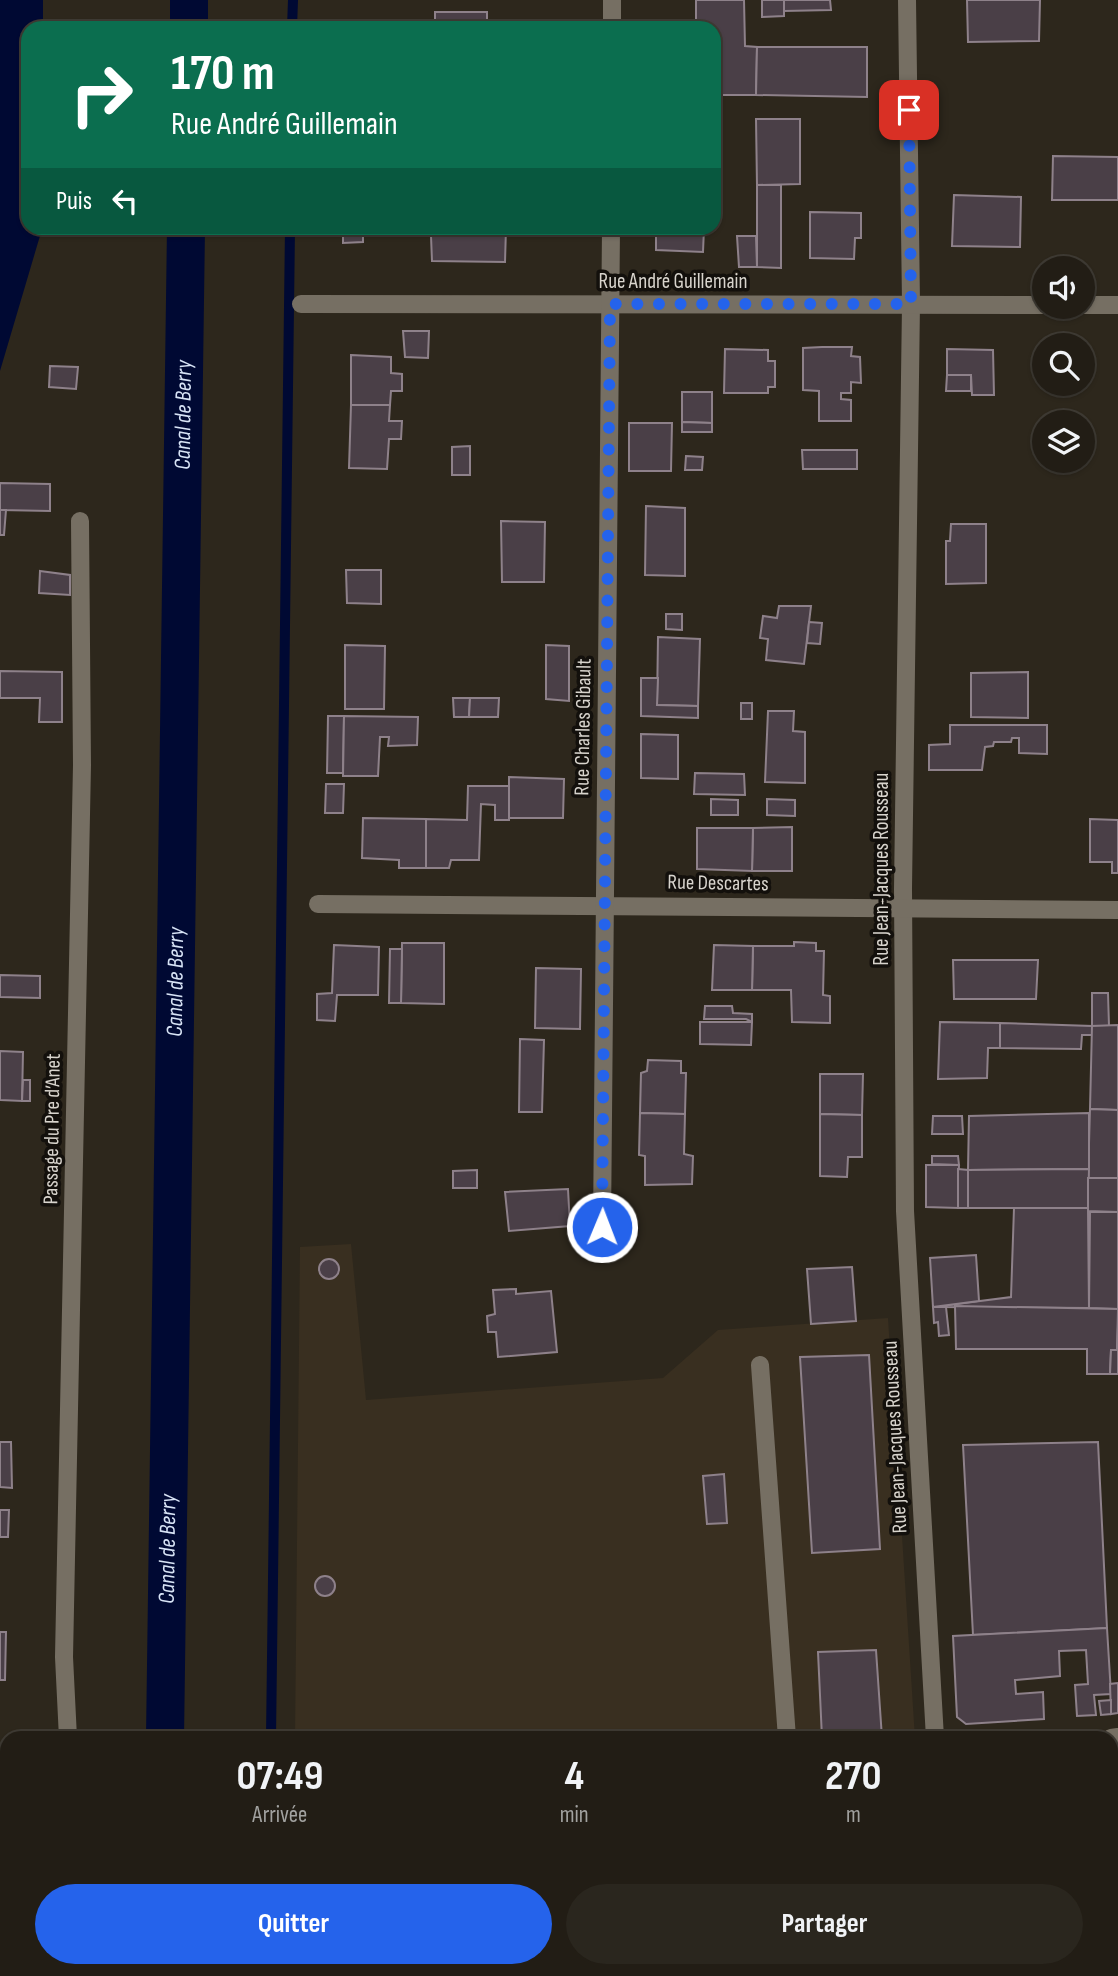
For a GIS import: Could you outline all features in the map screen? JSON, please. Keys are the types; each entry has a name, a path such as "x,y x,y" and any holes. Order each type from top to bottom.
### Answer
{"street":[{"path":"612,0 612,21"},
{"name":"Rue Jean-Jacques Rousseau","path":"907,0 911,304 903,908 905,1211 935,1731"},
{"name":"Rue Charles Gibault","path":"602,1227 611,235"},
{"name":"Rue André Guillemain","path":"301,304 1032,305"},
{"path":"1095,305 1118,305"},
{"name":"Passage du Pre d’Anet","path":"68,1731 64,1657 82,778 80,521"},
{"name":"Rue Descartes","path":"318,904 1118,910"},
{"path":"760,1365 786,1731"}],"shaded area":[{"path":"351,1244 366,1400 663,1378 718,1330 888,1318 915,1731 295,1731 300,1247"}],"water":[{"path":"0,0 43,0 43,21 21,21 21,235 40,235 0,371"}],"building":[{"path":"696,0 744,0 745,46 757,47 756,95 721,95 721,21 696,21"},
{"path":"762,0 784,0 784,16 762,17"},
{"path":"784,0 830,0 831,10 784,11"},
{"path":"967,0 1040,0 1039,41 968,42"},
{"path":"435,12 487,12 487,21 435,21"},
{"path":"757,47 867,47 867,97 756,95"},
{"path":"756,119 800,119 800,184 757,185"},
{"path":"1053,156 1118,157 1118,200 1052,200"},
{"path":"757,185 781,185 781,268 757,267"},
{"path":"954,195 1021,197 1020,247 952,246"},
{"path":"810,212 861,213 861,238 855,238 854,259 810,258"},
{"path":"343,235 363,235 363,242 343,243"},
{"path":"506,235 505,262 432,261 431,236"},
{"path":"656,235 704,235 703,252 656,250"},
{"path":"737,236 756,236 757,267 739,267"},
{"path":"403,331 429,331 428,358 405,357"},
{"path":"852,347 851,356 860,357 861,383 851,382 851,393 841,393 841,399 851,400 851,421 819,421 819,391 803,390 803,348"},
{"path":"725,349 768,350 768,361 775,361 775,387 768,387 768,393 724,393"},
{"path":"947,349 993,350 994,395 972,395 971,375 947,375"},
{"path":"351,355 391,357 391,373 402,374 402,391 391,391 390,405 351,405"},
{"path":"50,366 78,367 76,389 49,387"},
{"path":"947,375 971,375 971,391 946,391"},
{"path":"682,392 712,392 712,423 682,422"},
{"path":"351,405 390,405 389,421 402,421 401,439 389,439 387,469 349,468"},
{"path":"682,422 712,423 712,432 682,432"},
{"path":"629,423 672,423 671,471 629,471"},
{"path":"470,446 470,475 452,475 452,447"},
{"path":"802,450 857,450 857,469 803,469"},
{"path":"686,456 703,457 702,470 685,470"},
{"path":"0,483 50,484 50,511 0,510"},
{"path":"646,506 685,508 685,576 645,575"},
{"path":"0,510 6,510 4,535 0,535"},
{"path":"501,521 545,522 544,582 502,582"},
{"path":"951,524 986,524 986,583 946,584 946,541 950,541"},
{"path":"346,570 381,570 381,604 347,603"},
{"path":"40,571 70,575 70,595 39,593"},
{"path":"779,606 811,606 804,664 766,660 768,639 760,638 763,616 777,618"},
{"path":"666,614 682,614 682,630 666,629"},
{"path":"809,622 822,623 820,644 807,643"},
{"path":"658,637 700,639 698,706 657,705"},
{"path":"345,645 385,646 384,709 345,709"},
{"path":"546,645 569,646 569,701 546,699"},
{"path":"0,671 62,672 62,722 39,722 40,698 0,698"},
{"path":"1028,672 1028,718 971,717 971,673"},
{"path":"641,678 658,678 657,705 698,706 698,718 641,716"},
{"path":"453,698 470,698 469,717 454,717"},
{"path":"470,698 499,698 498,717 469,717"},
{"path":"741,703 752,703 752,719 741,719"},
{"path":"768,711 794,711 793,731 805,732 805,783 765,782"},
{"path":"328,716 344,716 343,773 327,773"},
{"path":"344,716 418,717 417,745 388,746 389,737 380,737 378,776 343,776"},
{"path":"950,725 1047,725 1047,754 1019,753 1019,738 1012,738 1011,742 994,742 993,746 985,747 982,770 929,770 929,745 950,744"},
{"path":"641,734 678,735 678,779 641,778"},
{"path":"695,773 744,774 745,795 694,794"},
{"path":"509,777 564,779 563,818 509,818"},
{"path":"326,784 344,784 343,813 325,813"},
{"path":"468,786 509,786 509,820 495,820 495,805 481,804 479,860 451,860 449,868 426,868 426,819 467,820"},
{"path":"711,799 738,800 738,815 711,815"},
{"path":"767,799 795,800 795,816 767,815"},
{"path":"363,818 426,819 426,868 399,868 399,860 362,858"},
{"path":"1090,819 1118,820 1118,873 1112,873 1112,862 1090,862"},
{"path":"792,827 792,871 752,871 753,828"},
{"path":"697,828 753,828 752,871 697,869"},
{"path":"794,942 816,943 816,951 824,951 823,995 830,996 830,1023 792,1022 791,990 752,990 753,946 794,946"},
{"path":"402,943 444,943 444,1004 401,1003"},
{"path":"334,945 379,947 378,995 337,995 335,1021 317,1020 317,994 332,993"},
{"path":"714,945 753,946 752,990 712,990"},
{"path":"390,949 402,949 401,1003 389,1003"},
{"path":"953,960 1038,960 1036,999 954,999"},
{"path":"536,968 581,969 580,1029 535,1028"},
{"path":"0,975 40,976 40,998 0,997"},
{"path":"1092,993 1108,993 1109,1026 1092,1026"},
{"path":"705,1006 732,1006 733,1013 752,1014 752,1022 746,1019 704,1019"},
{"path":"700,1022 752,1022 751,1045 700,1044"},
{"path":"940,1022 1000,1023 1000,1048 988,1048 987,1078 938,1079"},
{"path":"1000,1023 1092,1026 1092,1035 1082,1035 1081,1049 1000,1048"},
{"path":"1118,1025 1118,1110 1090,1109 1092,1026"},
{"path":"520,1039 544,1040 542,1112 519,1112"},
{"path":"0,1051 23,1052 22,1101 0,1100"},
{"path":"648,1060 681,1061 681,1073 686,1073 685,1114 640,1113 641,1073 647,1071"},
{"path":"820,1074 863,1074 862,1115 820,1114"},
{"path":"23,1080 30,1080 30,1101 22,1101"},
{"path":"1090,1109 1118,1110 1118,1178 1088,1178"},
{"path":"640,1113 685,1114 684,1154 693,1156 692,1184 645,1185 645,1156 639,1155"},
{"path":"1089,1113 1089,1169 968,1170 969,1116"},
{"path":"820,1114 862,1115 862,1157 848,1157 847,1177 820,1176"},
{"path":"933,1116 962,1116 963,1134 932,1134"},
{"path":"932,1156 958,1156 959,1165 932,1164"},
{"path":"926,1165 959,1165 958,1208 926,1207"},
{"path":"958,1169 968,1170 968,1208 958,1208"},
{"path":"1089,1169 1088,1208 968,1208 968,1170"},
{"path":"477,1170 477,1188 453,1188 453,1171"},
{"path":"1088,1178 1118,1178 1118,1212 1088,1211"},
{"path":"568,1189 570,1226 509,1231 505,1192"},
{"path":"1014,1208 1088,1208 1089,1308 933,1307 1011,1297"},
{"path":"1090,1212 1118,1212 1118,1309 1089,1308"},
{"path":"976,1255 979,1301 933,1307 930,1258"},
{"path":"329,1259 336,1262 339,1269 336,1276 329,1279 322,1276 319,1269 322,1262"},
{"path":"852,1267 856,1321 811,1324 807,1269"},
{"path":"516,1289 516,1294 551,1291 557,1352 498,1357 496,1332 488,1332 487,1316 495,1314 493,1290"},
{"path":"955,1306 1118,1309 1117,1350 1111,1350 1110,1374 1087,1374 1087,1349 956,1349"},
{"path":"933,1307 946,1307 949,1335 939,1336 938,1322 934,1323"},
{"path":"1118,1326 1118,1374 1110,1374 1111,1350 1117,1350"},
{"path":"869,1355 880,1549 812,1553 800,1357"},
{"path":"0,1442 11,1442 12,1488 0,1487"},
{"path":"1098,1442 1107,1628 973,1635 963,1445"},
{"path":"724,1474 727,1523 707,1524 703,1476"},
{"path":"0,1510 9,1510 8,1537 0,1537"},
{"path":"325,1576 332,1579 335,1586 332,1593 325,1596 318,1593 315,1586 318,1579"},
{"path":"1107,1628 1111,1694 1094,1695 1096,1715 1077,1716 1075,1685 1088,1684 1086,1650 1059,1651 1060,1676 1015,1680 1016,1694 1043,1692 1044,1719 966,1724 957,1717 953,1636"},
{"path":"0,1632 6,1632 5,1680 0,1680"},
{"path":"876,1650 882,1731 822,1731 818,1652"},
{"path":"1118,1683 1118,1713 1111,1714 1110,1684"},
{"path":"1111,1700 1111,1714 1101,1715 1099,1701"}],"waterway":[{"name":"Canal de Berry","path":"189,0 189,21"},
{"path":"292,21 293,0"},
{"name":"Canal de Berry","path":"165,1731 186,235"},
{"path":"271,1731 290,235"}],"route":[{"path":"602,1227 610,304 911,304 909,110"}]}
